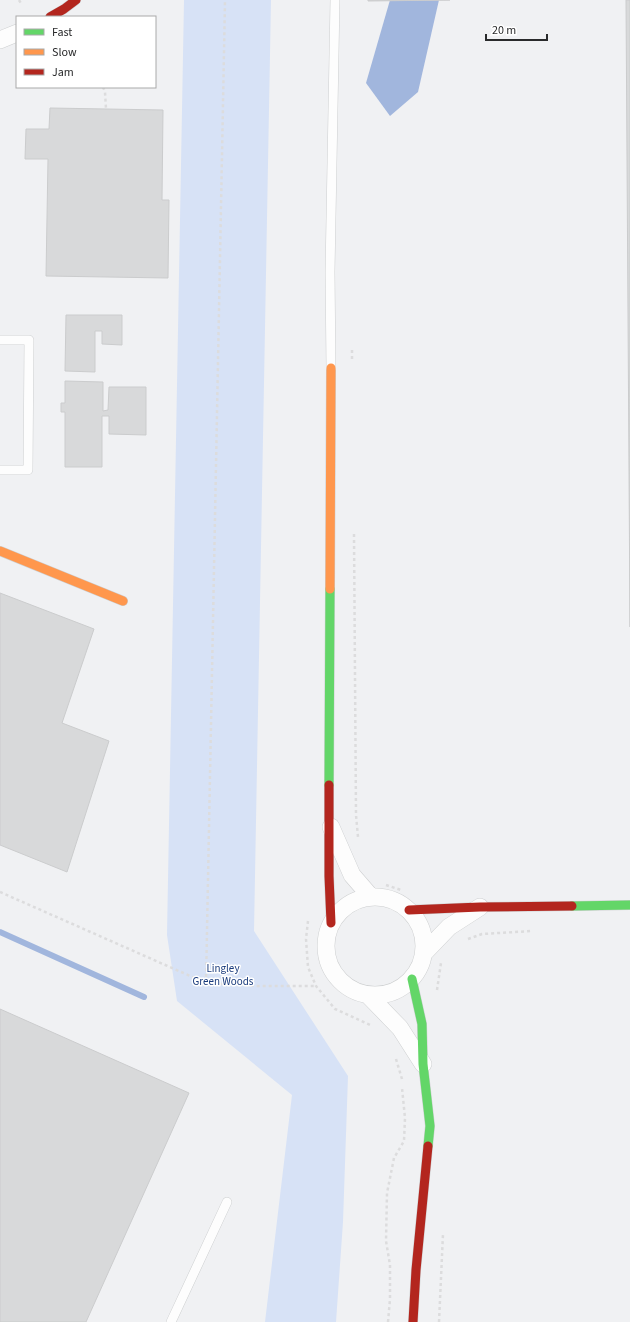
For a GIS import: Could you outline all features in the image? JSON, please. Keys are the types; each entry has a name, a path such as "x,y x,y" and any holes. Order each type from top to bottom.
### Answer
{"street":[{"path":"52,16 76,0"},
{"path":"0,40 16,33"},
{"path":"331,368 329,876 331,923"},
{"path":"0,551 123,601"},
{"path":"330,823 352,875 371,897"},
{"path":"371,897 387,898 402,905 408,910 418,922 424,937 424,953 419,968 412,979 399,989 384,994 368,995 353,990 340,981 331,969 326,953 326,938 331,923 341,910 355,901 371,897"},
{"path":"408,910 480,907 630,905"},
{"path":"424,953 449,927 480,907"},
{"path":"412,979 422,1024 423,1064 430,1126 416,1270 413,1322"},
{"path":"368,995 400,1028 423,1064"}],"lane":[{"path":"331,368 330,272 335,0"},
{"path":"0,340 29,340 28,470 0,470"},
{"path":"171,1322 227,1202"}],"path":[{"path":"19,0 22,5"},
{"path":"206,983 225,0"},
{"path":"103,88 106,109"},
{"path":"352,350 352,366"},
{"path":"354,531 356,815 358,843"},
{"path":"380,880 386,885 408,892"},
{"path":"0,892 206,983 256,986 316,986"},
{"path":"308,919 306,939 308,967 316,986 335,1009 371,1025"},
{"path":"463,941 482,934 532,931"},
{"path":"437,995 441,963 445,958"},
{"path":"394,1052 402,1080"},
{"path":"388,1322 390,1265 386,1241 387,1193 394,1158 404,1141 405,1118 402,1088"},
{"path":"439,1322 443,1229"}],"green space":[{"name":"Lingley Green Woods","path":"184,0 271,0 254,931 348,1076 343,1222 336,1322 265,1322 292,1095 177,1001 167,935"}],"water":[{"path":"390,0 439,0 418,92 390,116 366,83"}],"building":[{"path":"368,0 450,0 368,1"},
{"path":"626,0 630,0 630,627"},
{"path":"50,108 163,110 162,200 169,200 168,278 46,276 48,159 25,159 26,129 49,129"},
{"path":"66,315 122,315 122,345 102,344 102,331 95,331 95,372 65,371"},
{"path":"65,381 103,382 103,411 108,410 109,387 146,387 146,435 109,434 109,416 102,416 102,467 65,467 65,412 61,412 61,403 65,403"},
{"path":"0,593 94,629 62,723 109,741 67,872 0,845"},
{"path":"0,1009 189,1093 86,1322 0,1322"}],"waterway":[{"path":"0,932 144,997"}],"traffic: fast":[{"path":"329,785 330,589"},
{"path":"572,906 630,905"},
{"path":"412,979 422,1024 423,1064 430,1126 428,1146"}],"traffic: slow":[{"path":"330,589 331,368"},
{"path":"0,551 123,601"}],"traffic: jam":[{"path":"52,16 76,0"},
{"path":"329,785 329,876 331,923"},
{"path":"409,910 480,907 572,906"},
{"path":"413,1322 416,1270 428,1146"}]}
